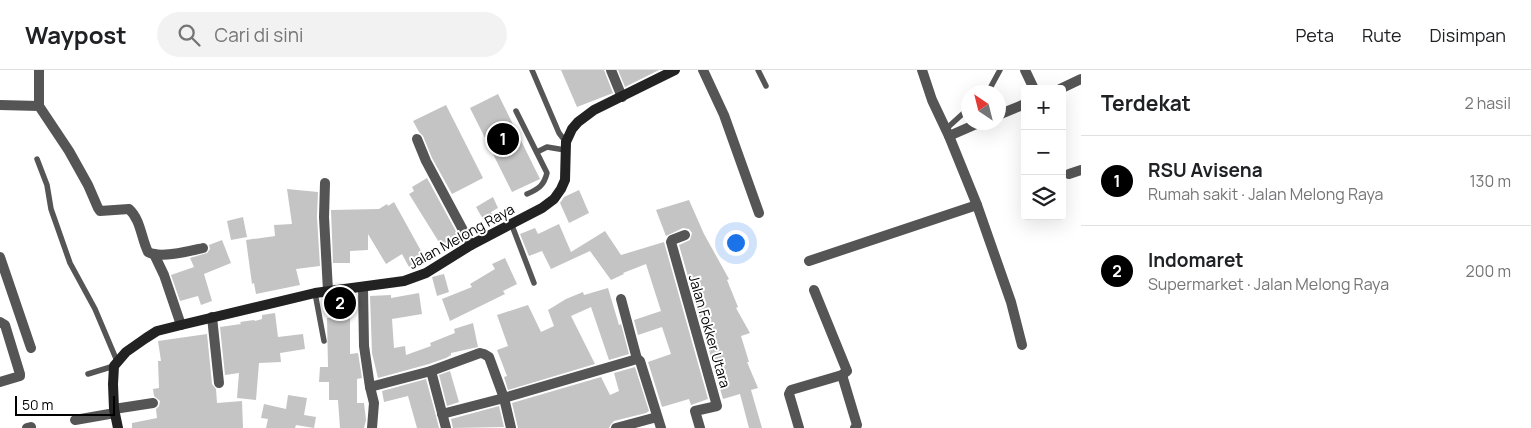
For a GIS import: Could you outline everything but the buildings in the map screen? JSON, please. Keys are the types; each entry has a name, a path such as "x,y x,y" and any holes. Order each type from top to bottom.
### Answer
{"main road":[{"path":"566,146 572,129 584,116 675,70"},
{"name":"Jalan Melong Raya","path":"116,363 134,345 157,331 181,324 315,292 363,288 416,277 511,223 542,208 554,199 561,189 566,172 566,146"},
{"path":"116,363 113,374 120,409 118,428"}],"street":[{"path":"39,70 39,106 72,158 100,211 129,209 138,221 148,252 154,254 183,253 204,248"},
{"path":"611,70 622,97"},
{"path":"703,70 724,115 758,213"},
{"path":"922,70 932,100 977,205 1011,302 1022,344"},
{"path":"1025,70 1032,85"},
{"path":"1066,86 1081,79"},
{"path":"0,105 39,106"},
{"path":"1006,112 1021,106"},
{"path":"947,132 961,128"},
{"path":"417,139 426,162 471,245"},
{"path":"1069,174 1081,170"},
{"path":"326,184 324,217 328,291"},
{"path":"809,261 977,205"},
{"name":"Jalan Fokker Utara","path":"685,235 671,242 717,406 696,411 700,428"},
{"path":"154,254 164,275 181,324"},
{"path":"0,260 31,348"},
{"path":"363,288 364,346 374,403 373,428"},
{"path":"799,428 789,394 790,390 842,376 847,371 814,290"},
{"path":"621,299 638,360 661,428"},
{"path":"212,317 220,383"},
{"path":"0,322 5,325 20,374 20,376 0,382"},
{"path":"370,387 431,371 480,353 484,354 490,358 504,398 511,428"},
{"path":"442,414 638,360"},
{"path":"431,371 446,428"},
{"path":"842,376 858,425 856,428"},
{"path":"75,420 153,403"},
{"path":"616,428 657,417"}],"lane":[{"path":"532,70 566,146 547,147 537,152"},
{"path":"758,70 766,86"},
{"path":"992,85 1000,70"},
{"path":"516,111 547,173 540,188 527,194"},
{"path":"947,132 961,117"},
{"path":"38,160 47,185 51,209 70,263 95,309 116,363 88,374"},
{"path":"511,223 534,282"},
{"path":"315,292 324,341"}],"place":[{"name":"RSU Avisena","path":"503,139"},
{"name":"Indomaret","path":"340,303"}]}
